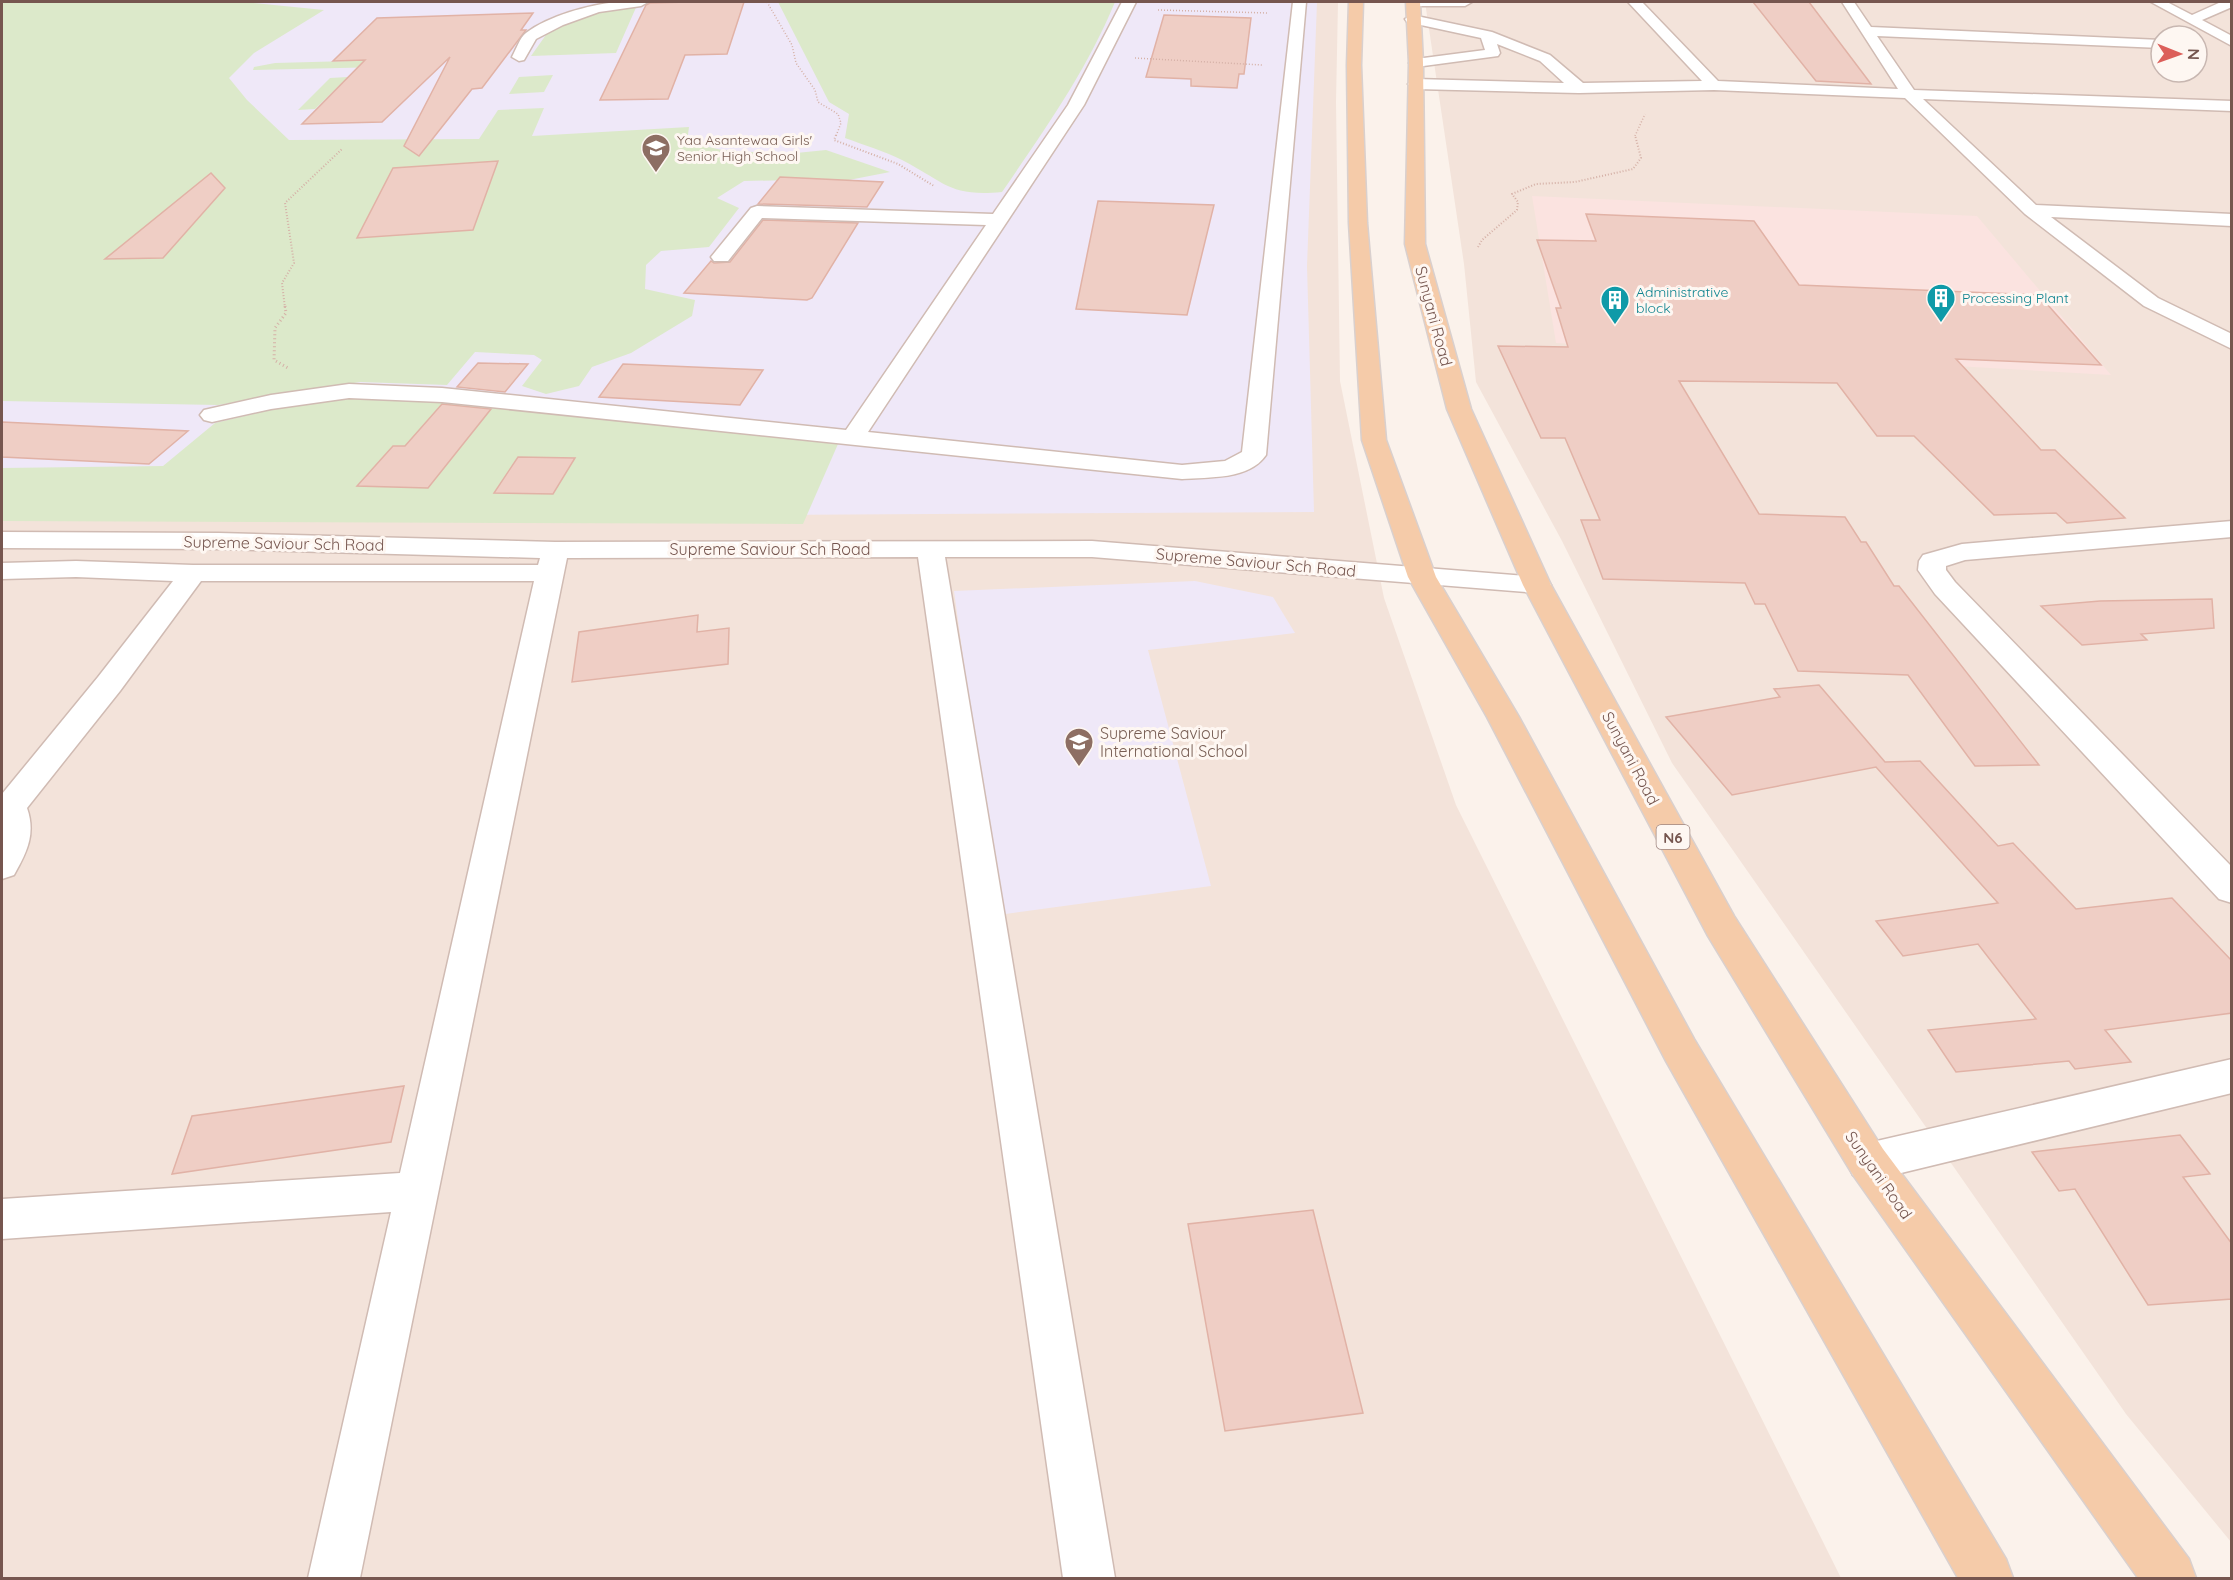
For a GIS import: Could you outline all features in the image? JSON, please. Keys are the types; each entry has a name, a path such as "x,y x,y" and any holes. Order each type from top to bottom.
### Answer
{"main road":[{"path":"1356,2 1354,65 1359,223 1374,440 1422,577 1503,717 1680,1050 1988,1578"},
{"name":"Sunyani Road","path":"1413,8 1416,74 1414,244 1460,409 1538,585 1721,926 1868,1162 2170,1578"}],"street":[{"path":"519,57 530,36 558,22 597,8 641,2"},
{"path":"1413,8 1465,2"},
{"path":"1635,2 1714,85"},
{"path":"1848,2 1909,94 2031,210 2151,302 2232,343"},
{"path":"2158,2 2193,19 2232,43"},
{"path":"2193,19 2231,2"},
{"path":"853,436 1076,105 1127,6"},
{"path":"212,415 271,402 349,391 442,395 1182,472 1231,468 1254,455 1299,8"},
{"path":"1413,8 1545,58 1579,88"},
{"path":"1869,31 2149,44"},
{"path":"1416,74 1493,53 1487,35"},
{"path":"2209,43 2232,43"},
{"path":"1416,74 1579,88 1714,85 2107,104 2232,106"},
{"path":"2031,210 2232,220"},
{"path":"721,257 757,212 998,220"},
{"path":"2231,529 1962,552 1933,561 1932,570 1945,588 2232,890"},
{"name":"Supreme Saviour Sch Road","path":"2,540 219,541 553,561 930,549 1133,551 1538,585"},
{"path":"930,549 1089,1578"},
{"path":"2,571 76,569 193,573 553,561 334,1578"},
{"path":"2,866 16,839 15,820 6,806 109,684 193,573"},
{"path":"1868,1162 2232,1076"},
{"path":"2,1219 418,1191"}],"path":[{"path":"767,2 792,45 796,63 815,90 818,102 838,114 841,123 834,140 898,164 958,199 973,219"},
{"path":"1127,6 1165,9 1299,8"},
{"path":"1101,57 1293,67"},
{"path":"1478,247 1482,240 1518,210 1518,202 1512,194 1536,184 1575,182 1633,169 1641,158 1635,135 1640,123 1647,112 1665,98 1673,87"},
{"path":"316,396 290,369 274,360 275,328 286,313 282,283 294,263 285,203 342,149"}],"shaded area":[{"path":"2,2 1338,2 1336,102 1340,381 1384,598 1456,805 1841,1578 2,1578"},
{"name":"Yaa Asantewaa Girls' Senior High School","path":"2,2 1317,2 1307,266 1314,512 2,519"},
{"path":"1425,2 2231,2 2231,1542 2126,1414 1672,763 1562,541 1476,382 1464,264"},
{"path":"1532,196 1977,216 2111,375 1556,343"},
{"name":"Supreme Saviour International School","path":"1195,581 1273,597 1295,633 1148,650 1211,886 998,915 954,591"}],"green space":[{"path":"2,2 243,2 324,10 254,53 229,78 247,100 289,140 479,139 498,110 544,108 532,136 689,127 687,142 722,150 786,154 826,150 890,172 823,185 796,180 744,181 717,198 739,208 709,247 661,251 646,265 645,289 695,300 692,316 631,353 592,367 579,386 546,394 522,386 542,360 534,355 475,352 447,385 360,382 218,405 2,401"},
{"path":"778,2 1115,2 1078,76 1018,169 1002,192 984,193 958,190 895,157 845,138 849,114 829,102"},
{"path":"638,3 616,53 531,56 548,32 602,10"},
{"path":"386,60 426,66 253,70 254,67 275,63"},
{"path":"419,73 414,79 343,82 315,109 298,110 330,78"},
{"path":"553,75 544,92 509,94 519,77"},
{"path":"380,395 481,402 838,444 803,524 2,521 2,468 163,466 215,423 308,401"}],"building":[{"path":"744,2 727,54 685,55 668,99 600,100 646,5"},
{"path":"1753,2 1809,2 1871,84 1816,81"},
{"path":"533,13 521,30 526,30 482,88 472,89 419,156 404,146 450,57 382,122 302,124 365,60 333,61 377,18"},
{"path":"1164,15 1251,18 1244,74 1239,74 1237,88 1191,86 1191,79 1146,77"},
{"path":"498,161 473,230 357,238 393,168"},
{"path":"211,173 225,188 163,258 105,259"},
{"path":"780,177 883,182 867,207 758,204"},
{"path":"1098,201 1214,205 1187,315 1076,309"},
{"path":"1586,214 1754,221 1799,285 2039,295 2101,365 1956,359 2041,450 2055,450 2125,518 2067,523 2056,513 1994,515 1914,436 1877,436 1837,383 1679,381 1759,514 1845,517 1861,542 1866,542 1894,586 1899,586 2039,765 1975,766 1908,675 1798,671 1765,604 1755,604 1745,583 1603,579 1581,520 1600,520 1565,438 1541,438 1498,346 1568,347 1556,308 1561,308 1537,240 1596,241"},
{"path":"763,220 858,223 812,298 807,300 684,293 711,261 714,263 730,262"},
{"path":"478,363 528,364 505,392 457,387"},
{"path":"623,364 763,370 740,405 599,397"},
{"path":"442,404 491,409 428,488 357,486 393,446 405,446"},
{"path":"2,422 188,431 149,464 2,457"},
{"path":"518,457 575,458 553,494 494,493"},
{"path":"2212,599 2214,628 2141,634 2147,640 2082,645 2041,606 2100,601"},
{"path":"698,615 697,632 729,628 728,664 572,682 579,632"},
{"path":"1819,685 1885,762 1920,761 1998,846 2013,843 2076,909 2172,898 2232,961 2232,1013 2105,1030 2131,1062 2075,1069 2069,1061 1956,1072 1928,1030 2036,1019 1978,944 1903,956 1876,921 1998,903 1876,767 1732,795 1666,717 1780,697 1774,689"},
{"path":"404,1086 391,1142 172,1174 192,1116"},
{"path":"2180,1135 2210,1174 2183,1177 2232,1244 2232,1299 2148,1305 2075,1189 2059,1191 2032,1152"},
{"path":"1313,1210 1363,1413 1225,1431 1188,1224"}],"place":[{"name":"Yaa Asantewaa Girls' Senior High School","path":"656,174"},
{"name":"Processing Plant","path":"1941,324"},
{"name":"Administrative block","path":"1615,326"},
{"name":"Supreme Saviour International School","path":"1079,768"}]}
